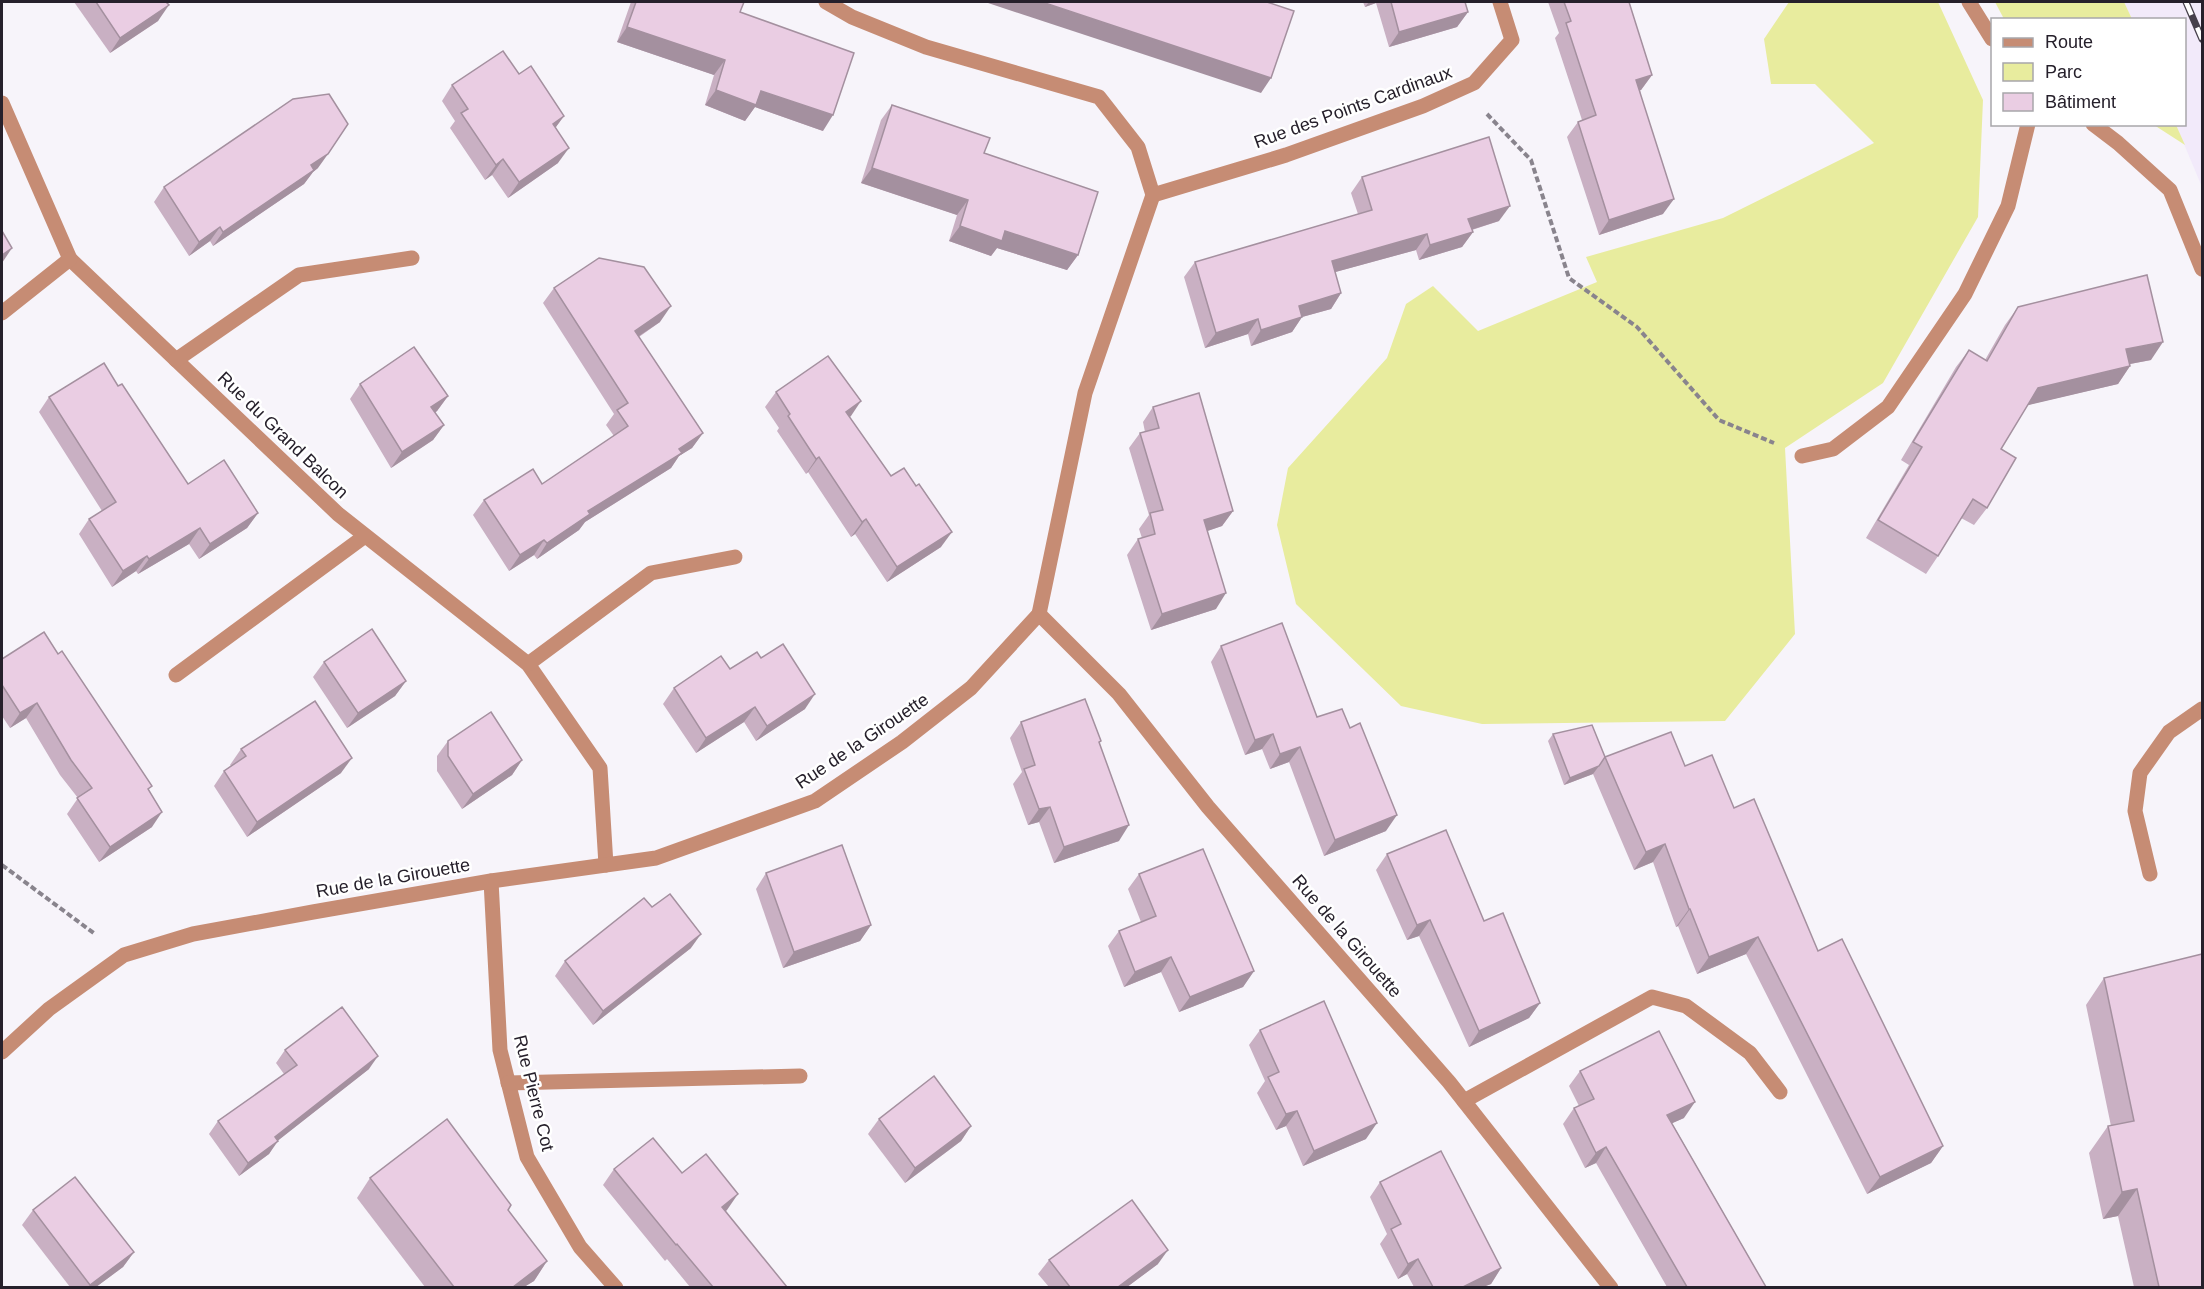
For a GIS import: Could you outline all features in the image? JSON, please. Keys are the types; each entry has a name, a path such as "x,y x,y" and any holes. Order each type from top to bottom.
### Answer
{"street":[{"path":"826,2 852,16 926,47 1099,97 1138,147 1153,195 1085,393 1039,614"},
{"name":"Rue des Points Cardinaux","path":"1153,195 1286,155 1424,106 1474,83 1512,40 1500,2"},
{"path":"1969,2 1991,37"},
{"name":"Rue du Grand Balcon","path":"2,103 70,259 338,514 528,664 600,768 606,865"},
{"path":"1802,456 1833,449 1888,407 1965,294 2008,206 2028,126"},
{"path":"2096,126 2170,190 2202,269"},
{"path":"176,360 299,275 412,258"},
{"path":"2,313 70,259"},
{"path":"176,675 365,536"},
{"path":"528,664 651,573 735,557"},
{"name":"Rue de la Girouette","path":"2,1052 50,1009 124,955 193,934 491,881 656,858 815,801 902,742 970,688 1039,614 1119,694 1208,807 1464,1101 1611,1287"},
{"path":"2150,874 2135,811 2139,773 2169,732 2202,710"},
{"name":"Rue Pierre Cot","path":"491,881 500,1050 527,1157 580,1247 616,1287"},
{"path":"1464,1101 1652,997 1686,1006 1750,1053 1780,1092"},
{"path":"508,1083 800,1076"}],"path":[{"path":"1462,88 1531,160 1569,278 1637,327 1719,420 1802,456"},
{"path":"2,865 124,955"}],"shaded area":[{"path":"2124,2 2202,2 2202,187 2176,126 2186,126 2186,18 2132,18"}],"green space":[{"path":"1789,2 1938,2 1983,100 1978,217 1883,383 1785,448 1795,634 1725,721 1482,724 1401,706 1296,604 1277,525 1288,468 1387,358 1406,304 1433,286 1478,331 1597,282 1586,257 1723,218 1874,143 1815,84 1771,84 1764,39"},
{"path":"1995,2 2124,2 2132,18 2003,18"},
{"path":"2156,126 2176,126 2185,145"}],"building":[{"path":"96,2 166,2 169,5 120,38"},
{"path":"636,2 744,2 740,12 854,53 833,115 761,91 756,105 716,90 725,60 627,27"},
{"path":"1042,2 1267,2 1294,11 1271,78"},
{"path":"1391,2 1465,2 1468,12 1399,32"},
{"path":"1564,2 1629,2 1652,75 1636,80 1674,199 1609,220 1578,122 1596,115 1566,23 1571,21"},
{"path":"503,51 519,74 531,66 564,116 553,124 569,148 519,182 503,159 496,165 461,113 468,109 452,85"},
{"path":"329,94 348,124 328,154 311,165 314,170 223,232 220,227 199,242 164,187 293,99"},
{"path":"892,105 990,138 984,153 1098,192 1078,255 1005,231 1002,241 960,226 968,200 872,168"},
{"path":"1489,137 1510,206 1468,219 1473,232 1430,245 1427,234 1332,261 1341,293 1299,306 1302,317 1261,330 1258,319 1216,333 1195,262 1372,210 1362,177"},
{"path":"2,231 12,248 2,255"},
{"path":"599,258 644,267 671,306 635,331 703,433 679,449 682,453 588,511 590,514 547,543 544,540 520,555 484,500 533,469 542,484 628,426 617,410 628,403 554,288"},
{"path":"2147,275 2163,342 2126,349 2130,366 2038,388 2001,449 2016,458 1987,508 1973,499 1938,556 1878,520 1922,447 1913,442 1969,350 1987,361 2018,307"},
{"path":"414,347 448,396 431,407 444,425 402,452 360,384"},
{"path":"828,356 861,401 846,412 891,476 904,468 916,486 919,484 952,532 897,567 866,519 862,522 819,457 816,459 788,416 790,414 776,392"},
{"path":"104,363 118,386 122,384 188,484 224,460 258,513 210,544 200,528 149,559 147,556 123,571 89,519 116,502 49,397"},
{"path":"1199,393 1233,511 1204,520 1226,593 1162,614 1138,539 1155,534 1150,513 1163,510 1140,433 1159,428 1153,407"},
{"path":"1282,623 1317,717 1342,709 1350,728 1360,723 1397,815 1335,840 1300,747 1280,754 1273,734 1255,740 1221,646"},
{"path":"372,629 406,681 358,713 324,662"},
{"path":"44,632 58,654 62,651 152,786 148,789 162,812 110,847 77,798 92,788 71,760 37,703 20,713 2,685 2,659"},
{"path":"783,644 815,694 767,726 755,707 706,738 674,688 721,656 730,669 757,652 761,658"},
{"path":"1085,699 1129,825 1064,847 1050,807 1039,809 1024,769 1035,765 1021,722"},
{"path":"315,701 352,758 257,822 224,771 246,756 241,749"},
{"path":"491,712 522,760 473,794 448,756 448,741"},
{"path":"1592,725 1605,757 1599,766 1570,778 1553,734"},
{"path":"1671,732 1685,766 1712,755 1734,808 1754,799 1818,951 1842,939 1943,1146 1880,1177 1758,937 1709,957 1665,844 1646,852 1605,757"},
{"path":"1446,830 1484,921 1503,913 1540,1003 1479,1031 1430,920 1417,925 1387,854"},
{"path":"842,845 871,925 794,952 766,873"},
{"path":"1203,849 1254,971 1190,997 1171,957 1135,972 1119,931 1156,916 1139,874"},
{"path":"670,894 701,934 603,1011 565,961 644,898 652,907"},
{"path":"2202,954 2202,1287 2159,1287 2137,1189 2122,1192 2108,1126 2134,1121 2104,978"},
{"path":"1324,1001 1377,1123 1314,1151 1297,1111 1286,1114 1268,1077 1279,1072 1260,1030"},
{"path":"342,1007 378,1056 275,1137 278,1141 248,1163 218,1121 297,1065 285,1050"},
{"path":"1659,1031 1695,1102 1667,1115 1766,1287 1687,1287 1606,1147 1596,1153 1574,1108 1594,1099 1580,1071"},
{"path":"934,1076 971,1126 915,1168 879,1119"},
{"path":"447,1119 511,1205 508,1210 547,1261 513,1287 454,1287 370,1178"},
{"path":"653,1138 682,1173 706,1154 738,1194 722,1207 787,1287 713,1287 614,1169"},
{"path":"1441,1151 1501,1268 1463,1287 1433,1287 1418,1259 1408,1264 1391,1229 1401,1224 1380,1182"},
{"path":"75,1177 134,1252 90,1285 33,1210"},
{"path":"1132,1200 1168,1250 1118,1287 1070,1287 1049,1260"}],"railway":[{"path":"2186,2 2202,39"}]}
